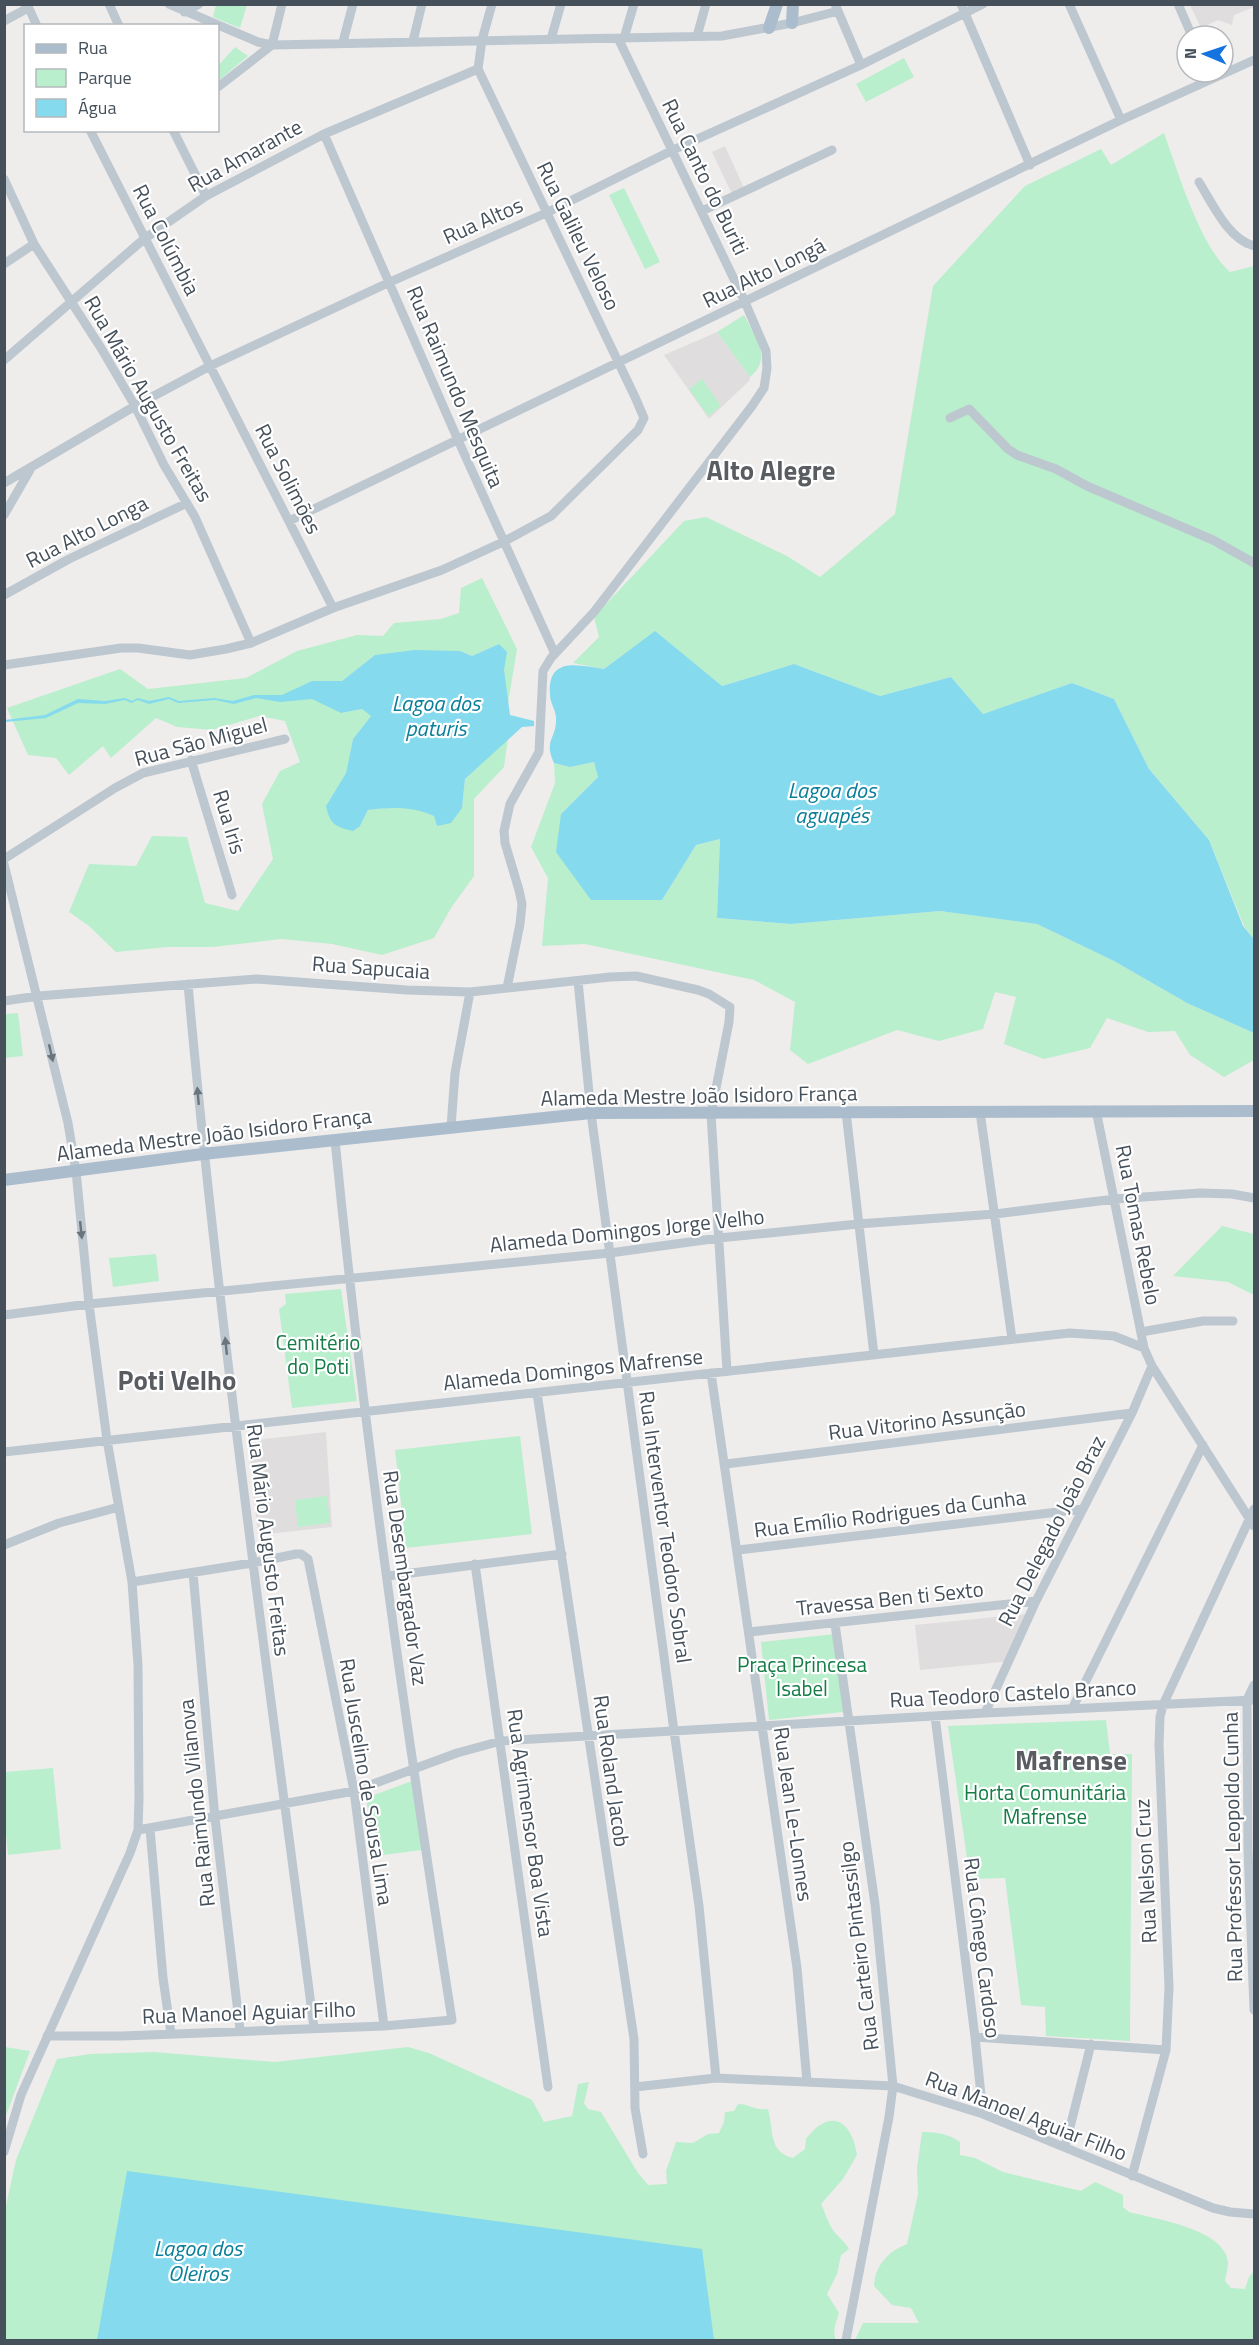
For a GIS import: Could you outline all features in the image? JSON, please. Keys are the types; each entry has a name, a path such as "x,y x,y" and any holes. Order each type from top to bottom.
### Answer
{"main road":[{"path":"769,28 777,4"},
{"path":"792,23 793,4"},
{"name":"Alameda Mestre João Isidoro França","path":"4,1180 203,1154 591,1113 1254,1111"}],"street":[{"path":"109,4 118,24"},
{"path":"169,4 214,24"},
{"path":"184,12 199,4"},
{"path":"219,86 272,45 282,4"},
{"path":"343,42 353,4"},
{"path":"413,41 422,4"},
{"path":"478,69 482,40 492,4"},
{"path":"551,39 561,4"},
{"path":"621,38 634,4"},
{"path":"697,36 706,4"},
{"name":"Rua Altos","path":"4,483 135,406 210,366 390,282 546,213 673,150 861,65 964,9 983,4"},
{"path":"1069,4 1121,120"},
{"path":"1178,4 1187,24"},
{"path":"4,21 28,6 36,24"},
{"path":"219,26 258,42 272,45 722,36 792,23 837,8 861,65"},
{"path":"964,9 1030,165"},
{"name":"Rua Canto do Buriti","path":"555,654 594,612 764,388 767,369 766,351 745,302 621,38"},
{"name":"Rua Alto Longá","path":"1235,67 1254,60"},
{"name":"Rua Amarante","path":"4,360 144,239 206,196 324,134 478,69"},
{"name":"Rua Galileu Veloso","path":"478,69 644,418 638,430 559,509 503,542"},
{"name":"Rua Alto Longá","path":"289,521 1194,84"},
{"name":"Rua Colúmbia","path":"91,132 210,366"},
{"path":"174,132 206,196"},
{"name":"Rua Raimundo Mesquita","path":"324,134 503,542 555,654"},
{"path":"702,212 832,150"},
{"name":"Rua Mário Augusto Freitas","path":"4,179 34,244 135,406 164,465 187,503 251,643"},
{"path":"1199,182 1228,226 1239,237 1254,246"},
{"path":"4,264 34,244"},
{"name":"Rua Solimões","path":"210,366 333,609"},
{"path":"951,418 969,410 1008,450 1017,456 1056,469 1087,486 1213,540 1254,563"},
{"path":"4,514 30,469"},
{"name":"Rua Alto Longa","path":"4,595 69,560 187,503"},
{"path":"4,665 121,648 190,655 251,643 333,609 442,570 503,542"},
{"path":"507,988 522,904 504,843 504,831 510,804 538,752 541,679 546,664 555,654"},
{"name":"Rua São Miguel","path":"4,859 130,779 154,769 285,739"},
{"name":"Rua Iris","path":"191,760 232,895"},
{"path":"4,864 68,1123 76,1172 106,1440 132,1582 138,1665 140,1799 138,1830 118,1884 21,2095 4,2152"},
{"name":"Rua Sapucaia","path":"4,1001 38,996 257,979 470,992 636,976 698,990 730,1007 711,1114"},
{"name":"Rua Interventor Teodoro Sobral","path":"578,981 591,1113 701,1916 716,2078"},
{"name":"Rua Mário Augusto Freitas","path":"188,984 203,1154 235,1425 314,2028"},
{"path":"451,1127 455,1073 470,992"},
{"name":"Rua Tomas Rebelo","path":"1096,1110 1144,1348 1152,1366 1252,1523"},
{"path":"846,1112 874,1355"},
{"path":"980,1112 1012,1339"},
{"path":"711,1114 727,1371"},
{"name":"Rua Desembargador Vaz","path":"335,1140 364,1410 412,1769 452,2020"},
{"name":"Alameda Domingos Jorge Velho","path":"4,1315 89,1304 610,1253 719,1238 858,1224 995,1214 1115,1199 1200,1193 1232,1194 1254,1198"},
{"path":"1141,1332 1203,1322 1233,1321"},
{"name":"Alameda Domingos Mafrense","path":"4,1452 1012,1339 1094,1333 1114,1336 1144,1348"},
{"name":"Rua Delegado João Braz","path":"985,1713 1036,1600 1132,1413 1152,1366"},
{"name":"Rua Jean Le-Lonnes","path":"711,1373 726,1464 797,1968 807,2082"},
{"name":"Rua Roland Jacob","path":"537,1393 634,2039 635,2108 643,2154"},
{"name":"Rua Vitorino Assunção","path":"726,1464 1132,1413"},
{"path":"1072,1709 1203,1445"},
{"path":"4,1545 59,1523 119,1508"},
{"name":"Rua Emílio Rodrigues da Cunha","path":"738,1550 1083,1509"},
{"name":"Rua Nelson Cruz","path":"1132,2176 1166,2050 1169,1987 1158,1729 1163,1705 1252,1523 1254,1509"},
{"name":"Rua Juscelino de Sousa Lima","path":"252,1563 296,1554 305,1556 310,1565 354,1791 384,2026"},
{"path":"387,1576 562,1554"},
{"path":"132,1582 252,1563"},
{"name":"Rua Agrimensor Boa Vista","path":"475,1564 548,2087"},
{"name":"Rua Raimundo Vilanova","path":"193,1573 215,1818 240,2030"},
{"name":"Travessa Ben ti Sexto","path":"749,1632 1036,1600"},
{"name":"Rua Carteiro Pintassilgo","path":"835,1624 874,1904 893,2086 846,2340"},
{"name":"Rua Professor Leopoldo Cunha","path":"1254,1685 1251,1700 1248,1850 1254,2010"},
{"name":"Rua Teodoro Castelo Branco","path":"138,1830 215,1818 354,1791 412,1769 501,1741 1251,1700"},
{"name":"Rua Cônego Cardoso","path":"935,1716 975,2037 982,2114"},
{"path":"150,1829 163,1978 171,2034"},
{"name":"Rua Manoel Aguiar Filho","path":"47,2036 384,2026 452,2020"},
{"path":"975,2037 1166,2050"},
{"path":"1065,2147 1091,2044"},
{"name":"Rua Manoel Aguiar Filho","path":"635,2087 716,2078 893,2086 982,2114 1221,2210 1254,2214"}],"shaded area":[{"path":"1254,4 1254,7 1234,15 1232,24 1218,20 1210,24 1199,24 1190,5"},
{"path":"725,146 744,188 732,194 712,152"},
{"path":"717,332 750,377 749,381 709,419 664,355"},
{"path":"326,1432 332,1527 258,1535 248,1441"},
{"path":"1035,1613 1012,1661 920,1670 915,1625"}],"green space":[{"path":"216,5 247,5 240,28 213,17"},
{"path":"235,47 248,56 219,80 219,65"},
{"path":"904,58 914,77 866,102 856,84"},
{"path":"1164,133 1191,207 1209,245 1219,260 1230,272 1254,266 1254,939 1244,926 1209,840 1149,769 1114,699 1072,683 983,714 951,677 880,696 794,664 722,686 655,632 604,669 573,663 599,637 594,617 684,521 706,517 787,556 820,577 895,514 933,286 1025,186 1101,149 1111,165"},
{"path":"624,188 660,262 645,269 609,195"},
{"path":"744,315 757,339 761,355 757,370 750,377 717,332"},
{"path":"702,379 721,406 708,416 689,389"},
{"path":"482,578 517,649 508,703 499,644 472,656 460,651 375,655 342,681 341,713 362,709 371,716 353,739 346,773 326,806 360,826 368,810 390,807 419,809 434,816 462,808 465,779 508,738 504,767 474,799 474,876 451,908 434,938 382,955 332,944 281,939 213,947 168,947 116,952 89,926 69,912 89,864 136,866 152,836 187,837 205,903 238,911 273,859 262,804 280,771 300,762 285,721 259,716 212,730 177,727 156,718 111,758 103,746 69,775 56,758 28,755 7,708 120,669 148,689 246,678 297,651 357,635 383,636 394,623 441,619 459,613 461,588"},
{"path":"594,762 598,777 561,814 662,900 696,845 720,839 717,918 791,924 940,911 1037,924 1114,961 1187,1003 1254,1033 1254,1060 1224,1077 1190,1055 1175,1031 1148,1032 1107,1018 1090,1048 1044,1059 1004,1044 1016,997 995,992 983,1029 939,1041 897,1030 808,1064 790,1050 795,1002 754,980 585,944 542,946 548,878 531,847 555,783 554,763 570,767"},
{"path":"18,1013 23,1056 5,1058 5,1014"},
{"path":"1222,1226 1254,1234 1254,1295 1228,1282 1173,1276"},
{"path":"156,1254 159,1281 113,1287 109,1258"},
{"name":"Cemitério do Poti","path":"341,1289 357,1401 292,1408 279,1309 286,1304 285,1294"},
{"path":"520,1436 532,1534 406,1548 395,1450"},
{"path":"327,1496 330,1523 298,1527 295,1500"},
{"name":"Praça Princesa Isabel","path":"835,1634 843,1712 769,1720 761,1642"},
{"name":"Horta Comunitária Mafrense","path":"1106,1720 1110,1754 1132,1754 1130,2041 1046,2036 1045,2007 1021,2005 1005,1878 970,1879 948,1726"},
{"path":"53,1768 61,1849 8,1855 4,1815 5,1772"},
{"path":"412,1781 422,1850 375,1856 366,1798"},
{"path":"4,2047 30,2051 5,2118"},
{"path":"408,2047 429,2053 532,2100 544,2122 572,2116 578,2084 589,2082 584,2103 588,2109 601,2112 638,2173 648,2185 667,2184 666,2171 676,2142 693,2143 708,2134 719,2133 725,2112 734,2111 738,2104 768,2109 773,2139 779,2151 793,2158 805,2149 806,2139 818,2126 828,2121 841,2123 854,2141 857,2155 843,2179 821,2204 831,2227 849,2249 841,2255 837,2274 827,2294 839,2313 834,2330 836,2340 5,2340 5,2210 16,2160 57,2059 90,2054 154,2052 275,2062"},
{"path":"922,2132 951,2137 960,2142 960,2155 975,2158 1003,2172 1081,2191 1095,2182 1123,2195 1123,2207 1129,2212 1187,2227 1215,2241 1224,2251 1228,2262 1225,2281 1231,2288 1245,2289 1254,2271 1254,2340 855,2340 863,2323 919,2323 911,2308 892,2305 874,2286 880,2265 894,2251 907,2244 918,2194 917,2168"}],"water":[{"name":"Lagoa dos aguapés","path":"655,631 722,686 794,664 880,696 951,677 983,714 1072,683 1114,699 1149,769 1209,840 1243,926 1254,939 1254,1033 1187,1003 1114,961 1037,924 940,911 791,924 717,918 720,839 696,845 662,900 591,900 556,852 561,814 598,777 594,762 570,767 554,763 550,744 555,731 556,718 550,698 550,683 554,674 566,666 604,669"},
{"name":"Lagoa dos paturis","path":"499,644 507,652 504,670 510,715 534,721 534,726 522,727 465,779 462,808 451,823 437,826 434,816 418,810 401,808 368,810 360,826 353,831 334,824 329,817 326,806 346,773 353,739 371,716 362,709 341,713 312,699 280,702 256,698 234,704 215,700 178,703 169,699 149,704 138,700 131,703 125,700 105,704 78,703 46,718 5,722 5,720 45,715 78,699 105,701 125,698 132,701 138,698 149,701 169,697 179,701 214,698 233,701 254,695 282,695 312,681 342,681 375,655 415,650 460,651 472,656"},
{"name":"Lagoa dos Oleiros","path":"127,2171 702,2249 714,2340 97,2340"}],"district":[{"name":"Alto Alegre","path":"771,471"},
{"name":"Poti Velho","path":"177,1381"},
{"name":"Mafrense","path":"1071,1761"}]}
